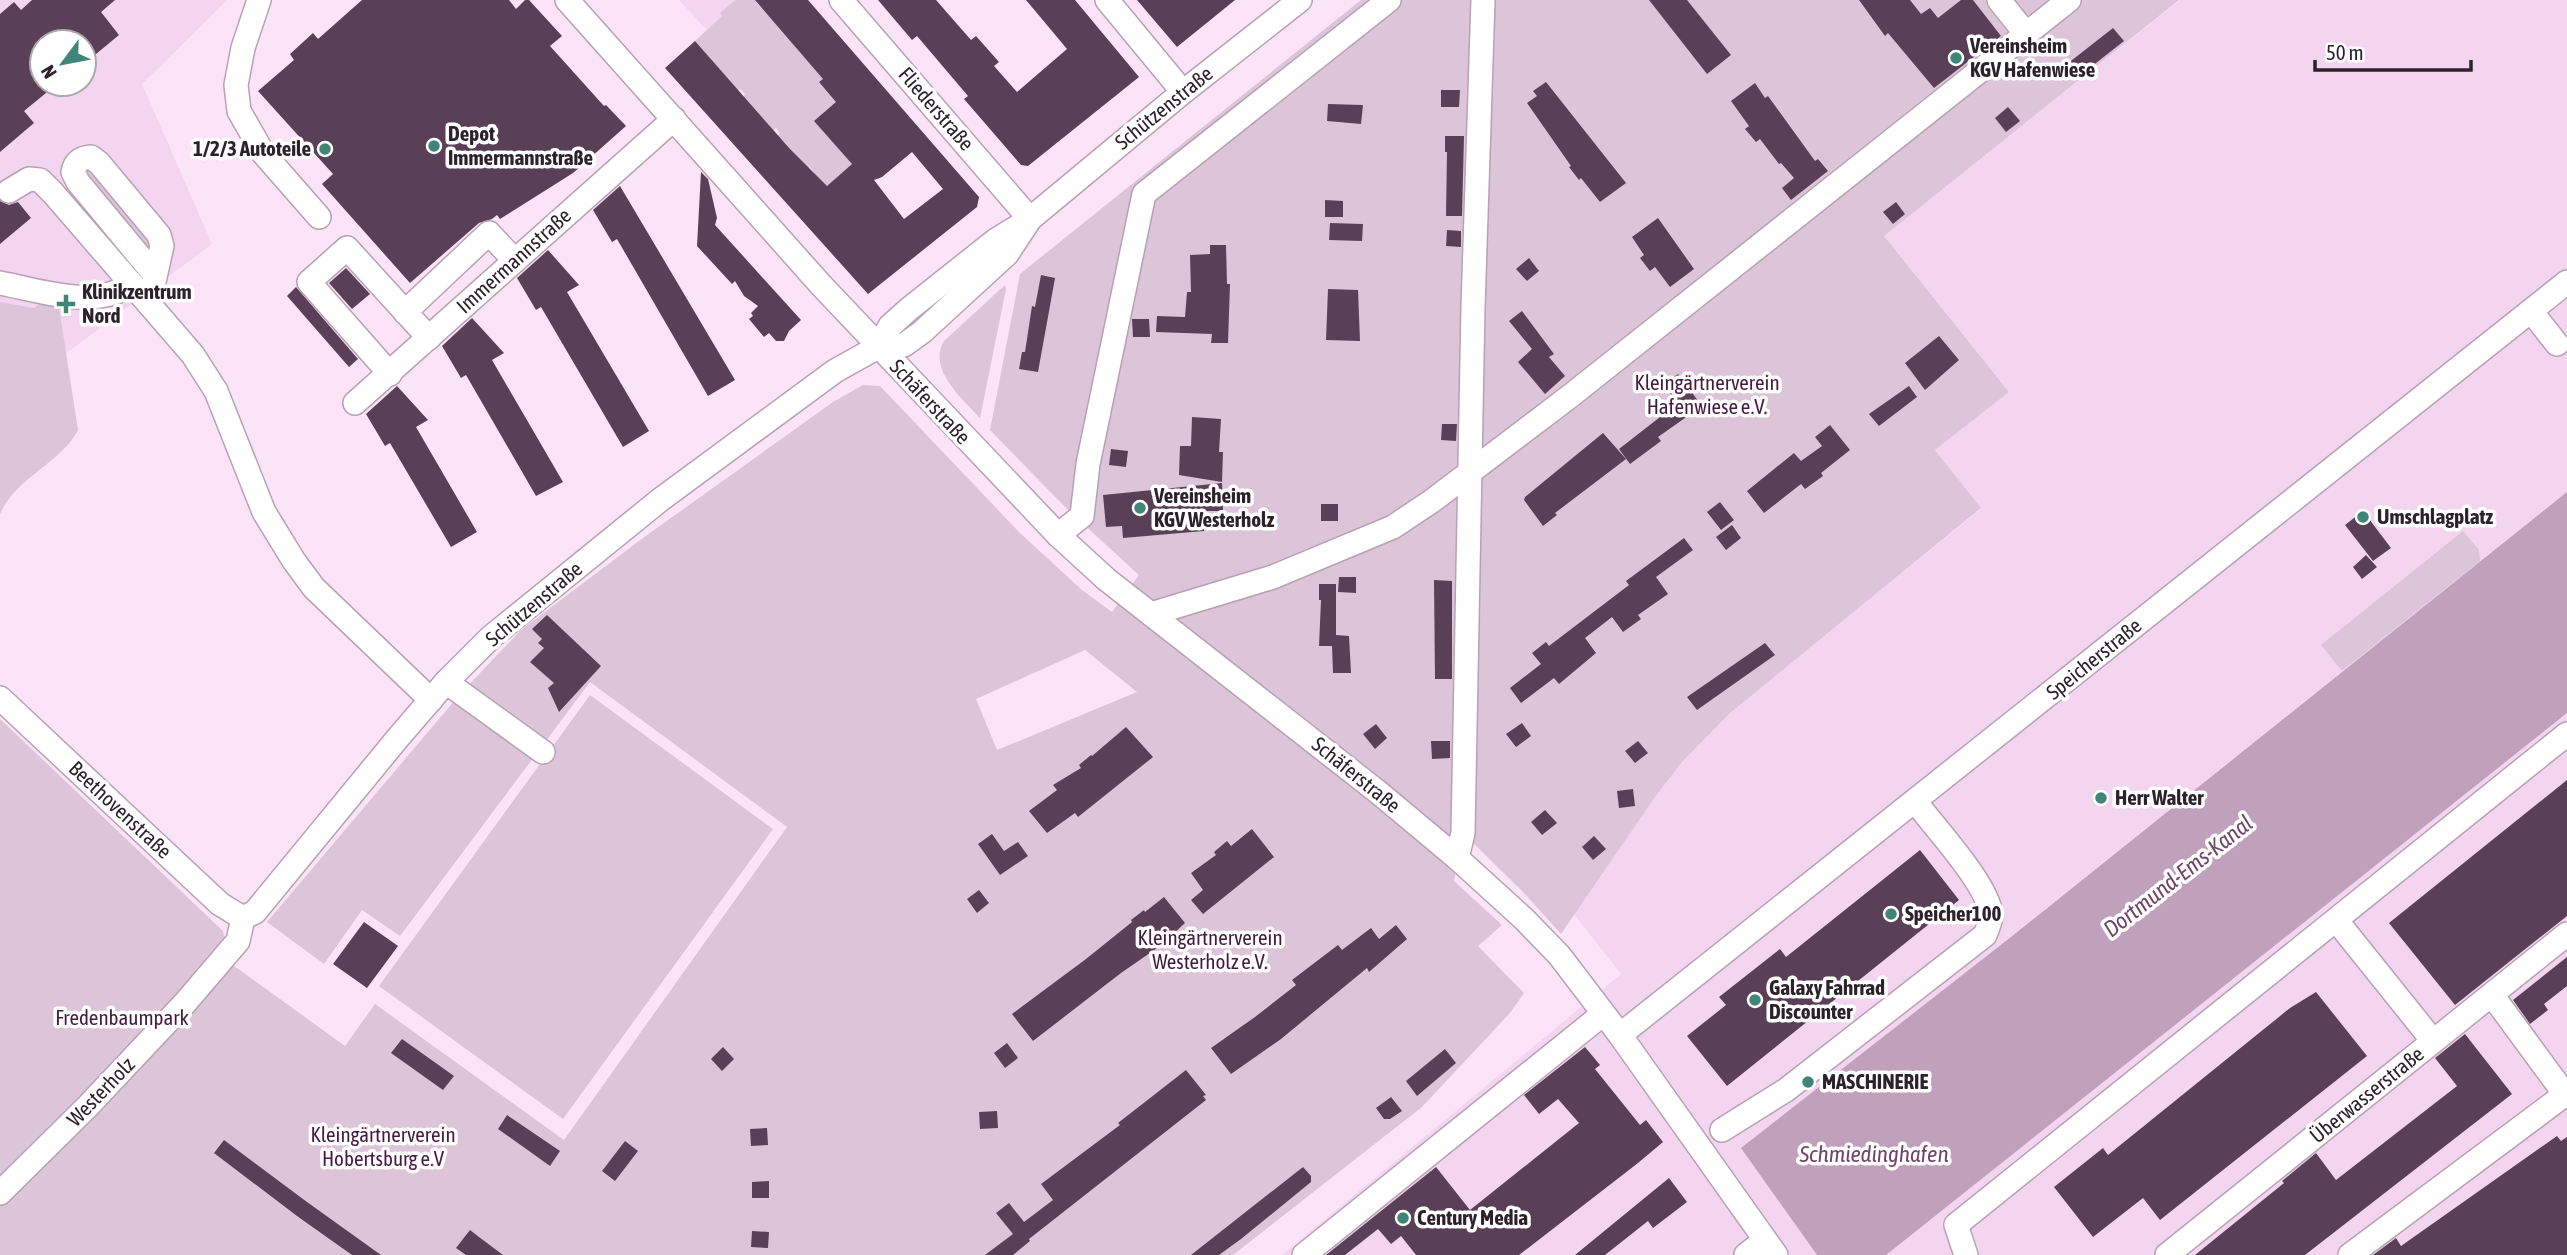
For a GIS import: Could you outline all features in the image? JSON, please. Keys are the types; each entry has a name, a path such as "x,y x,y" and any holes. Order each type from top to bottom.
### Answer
{"street":[{"path":"259,0 243,48 236,85 239,111 263,153 319,217"},
{"path":"567,0 878,346"},
{"name":"Fliederstraße","path":"841,0 1030,219"},
{"path":"1108,0 1183,92"},
{"name":"Schützenstraße","path":"243,918 255,912 446,682 491,637 660,499 835,371 878,346 904,345 922,332 1007,254 1030,219 1183,92 1300,0"},
{"path":"1058,535 1082,516 1088,464 1144,194 1389,0"},
{"path":"1457,858 1463,833 1472,473 1473,307 1483,0"},
{"path":"1999,0 2026,34"},
{"path":"1151,614 1273,577 1393,527 1472,473 2069,0"},
{"name":"Immermannstraße","path":"355,403 674,119"},
{"path":"149,304 162,246 159,235 99,163 91,156 82,158 75,165 73,172 78,182 155,275"},
{"path":"9,191 29,179 40,180 193,355 216,391 234,433 253,490 294,561 314,588 431,700"},
{"path":"405,312 489,233 514,260"},
{"path":"390,374 309,282 347,248 429,338"},
{"name":"Speicherstraße","path":"1620,1035 2567,282"},
{"path":"0,283 85,298 107,296 132,284"},
{"path":"2531,311 2557,344"},
{"name":"Schäferstraße","path":"878,346 1058,535 1105,579 1378,792 1524,919 1559,955 1620,1035 1771,1247"},
{"path":"446,682 542,752"},
{"name":"Beethovenstraße","path":"0,698 220,904 243,918"},
{"path":"1966,1255 1956,1225 2567,734"},
{"path":"1722,1130 1786,1090 1985,935 1991,917 1987,898 1915,801"},
{"name":"Westerholz","path":"0,1193 89,1106 185,1003 238,941 243,918"},
{"path":"2336,920 2433,1041"},
{"name":"Überwasserstraße","path":"2167,1255 2567,934"},
{"path":"2350,1255 2566,1093 2492,995"},
{"path":"1304,1255 1603,1014"},
{"path":"1746,1255 1771,1247"}],"shaded area":[{"name":"Klinikzentrum Nord","path":"0,0 227,0 142,84 212,244 52,364 0,493"},
{"path":"679,0 735,0 721,13 723,16 707,30"},
{"path":"2180,0 2567,0 2567,1255 1282,1255 1621,974 1574,914 1682,762 1730,712 1981,509 1935,450 2009,392 1883,236"}],"green space":[{"path":"735,0 758,0 756,2 836,89 852,164 825,188 812,175 814,172 810,167 807,169 778,136 780,133 776,128 773,131 743,97 745,94 740,89 738,91 695,41"},
{"path":"1361,0 2179,0 1884,236 2009,392 1935,450 1981,508 1730,713 1682,762 1655,797 1561,934 1464,834 1454,881 1502,925 1478,946 1524,993 1510,1013 1422,1107 1233,1255 0,1255 0,719 223,931 230,963 345,1046 375,1004 564,1140 787,827 590,682 400,936 362,910 324,964 267,922 461,693 521,630 643,538 833,402 863,385 880,386 1020,533 1082,590 1112,612 1139,575 1069,511 990,430 1020,274","holes":["1085,650 1137,692 997,750 976,699"]},
{"path":"89,164 156,244 147,253 80,177"},
{"path":"1005,285 980,418 949,383 943,373 940,352 944,341"},
{"path":"46,299 58,301 78,430 60,452 16,490 0,514 0,302 34,308"},
{"path":"2463,531 2479,550 2480,561 2342,671 2321,645"},
{"path":"590,695 773,829 563,1119 379,986"}],"water":[{"name":"Schmiedinghafen","path":"2567,492 2567,713 1886,1255 1817,1255 1741,1148 2011,937"}],"building":[{"path":"32,0 115,0 101,12 119,35 98,52 98,28 28,28 28,98 40,98 24,111 34,123 0,152 0,14 14,2 21,10"},
{"name":"Depot Immermannstraße","path":"362,0 509,0 516,9 525,0 529,0 562,36 550,46 604,106 626,126 573,173 500,219 497,215 479,223 410,283 322,184 333,174 258,91 294,60 290,54 313,33 318,39"},
{"path":"755,0 808,0 979,197 977,207 868,294 665,68 695,41 790,149 827,186 852,164 814,121 836,102 819,82 823,79","holes":["912,152 943,189 904,219 874,180 882,177"]},
{"path":"878,0 936,0 971,40 976,36 999,62 994,66 1017,92 1067,49 1026,0 1075,0 1139,77 1028,166 1021,165 964,99 968,96 917,36 912,40"},
{"path":"1137,0 1235,0 1177,47"},
{"path":"1649,0 1687,0 1731,55 1707,74"},
{"path":"1859,0 1910,0 1921,14 1930,8 1938,18 1961,0 1973,0 2001,36 1934,88 1888,33 1885,36"},
{"path":"2113,28 2124,41 2077,78 2067,64"},
{"path":"1546,82 1626,183 1600,202 1569,167 1571,166 1527,103 1537,96 1533,91"},
{"path":"1755,83 1765,98 1768,96 1815,161 1818,159 1828,171 1791,200 1782,188 1794,178 1779,164 1760,139 1756,142 1745,129 1749,126 1731,101"},
{"path":"1441,90 1460,90 1459,107 1441,107"},
{"path":"1328,104 1363,105 1361,124 1327,121"},
{"path":"2008,107 2020,121 2006,132 1995,118"},
{"path":"1445,136 1464,136 1462,216 1446,216"},
{"path":"701,172 708,179 717,218 715,225 801,320 789,331 784,341 776,341 769,333 764,337 749,319 758,306 744,296 735,281 732,284 697,246"},
{"path":"620,186 735,380 708,396 617,239 612,242 593,210"},
{"path":"1325,200 1343,201 1343,217 1325,217"},
{"path":"0,201 9,205 18,202 31,218 0,244"},
{"path":"1896,202 1905,214 1893,224 1883,212"},
{"path":"1658,218 1694,269 1670,287 1655,267 1650,271 1640,258 1644,255 1632,237"},
{"path":"1330,223 1363,224 1362,241 1329,240"},
{"path":"1447,230 1461,231 1461,247 1446,246"},
{"path":"1210,245 1226,245 1227,284 1230,284 1228,343 1211,343 1212,334 1156,332 1157,316 1185,317 1187,292 1191,292 1190,255 1210,254"},
{"path":"548,250 579,285 567,292 649,431 623,447 541,307 536,310 517,278"},
{"path":"1529,258 1539,271 1527,281 1516,269"},
{"path":"346,268 370,294 352,309 329,283"},
{"path":"1041,275 1055,278 1038,372 1019,369"},
{"path":"296,287 358,359 349,367 287,296"},
{"path":"1328,289 1358,290 1360,341 1326,340"},
{"path":"1522,311 1554,354 1549,357 1565,376 1545,394 1518,362 1532,349 1509,321"},
{"path":"472,318 504,353 492,360 563,482 536,496 466,375 461,378 442,346"},
{"path":"1132,319 1149,319 1150,337 1133,337"},
{"path":"1939,336 1959,360 1925,390 1905,363"},
{"path":"1678,374 1702,406 1658,437 1661,441 1630,464 1619,449 1678,403 1664,385"},
{"path":"397,386 428,420 416,427 477,532 451,547 390,443 385,446 366,414"},
{"path":"1909,386 1917,397 1879,426 1869,414"},
{"path":"1192,417 1221,419 1219,452 1223,452 1222,482 1179,475 1180,446 1191,446"},
{"path":"1442,424 1457,424 1456,441 1441,440"},
{"path":"1830,425 1850,450 1821,473 1823,476 1805,489 1801,484 1764,513 1747,491 1794,453 1801,461 1822,446 1815,437"},
{"path":"1603,433 1626,459 1555,513 1557,515 1543,526 1524,500 1525,497"},
{"path":"1111,449 1128,451 1126,467 1109,465"},
{"path":"1222,483 1223,511 1203,511 1204,531 1123,538 1122,526 1106,527 1103,495"},
{"path":"1720,502 1734,520 1721,530 1707,512"},
{"path":"1321,504 1338,504 1338,521 1321,521"},
{"path":"2363,511 2391,548 2373,561 2345,525"},
{"path":"1732,525 1741,538 1726,550 1716,537"},
{"path":"1684,538 1693,550 1656,577 1668,594 1638,615 1641,619 1623,632 1612,617 1585,638 1596,653 1559,684 1554,678 1521,703 1510,688 1541,664 1532,653 1546,642 1549,646 1629,585 1626,581"},
{"path":"2366,555 2377,567 2362,579 2353,567"},
{"path":"1339,577 1356,577 1356,593 1338,592"},
{"path":"1434,580 1452,581 1452,679 1435,679"},
{"path":"1319,584 1336,584 1336,635 1349,636 1351,673 1333,673 1332,646 1319,646"},
{"path":"547,615 601,666 559,712 548,688 554,683 530,662 544,648 538,643 542,639 532,629"},
{"path":"1765,643 1775,655 1697,710 1687,697"},
{"path":"1522,723 1531,736 1516,747 1506,734"},
{"path":"1376,724 1387,738 1375,749 1363,734"},
{"path":"1126,727 1153,757 1078,817 1075,813 1047,833 1029,811 1057,790 1053,785 1081,768 1079,765"},
{"path":"1431,741 1450,741 1450,758 1432,759"},
{"path":"1638,741 1648,753 1635,763 1625,751"},
{"path":"2567,780 2567,916 2455,1005 2389,923"},
{"path":"1633,789 1635,806 1619,808 1617,791"},
{"path":"1545,810 1557,823 1542,835 1531,822"},
{"path":"1252,829 1274,857 1203,914 1191,900 1203,890 1191,873 1216,855 1214,852 1227,841 1231,846"},
{"path":"992,834 1004,851 1018,842 1028,856 1000,875 978,844"},
{"path":"1594,836 1606,849 1593,860 1582,847"},
{"path":"1920,850 1959,900 1727,1086 1687,1036 1726,1005 1719,997 1780,949 1786,957"},
{"path":"979,890 989,903 977,913 967,899"},
{"path":"1164,897 1185,923 1160,946 1033,1041 1012,1014"},
{"path":"364,922 398,946 367,988 333,964"},
{"path":"1396,925 1407,939 1369,972 1367,968 1281,1039 1231,1074 1211,1048 1296,985 1292,980 1338,945 1342,950 1371,928 1379,939"},
{"path":"2567,957 2567,986 2544,1004 2548,1010 2530,1024 2513,1000"},
{"path":"2316,992 2367,1056 2160,1220 2143,1198 2093,1237 2054,1187 2103,1148 2108,1155 2290,1008"},
{"path":"2465,1034 2512,1094 2305,1255 2195,1255 2284,1183 2282,1181 2316,1153 2336,1180 2457,1086 2435,1058"},
{"path":"402,1039 454,1076 443,1090 391,1053"},
{"path":"1007,1043 1018,1058 1005,1068 994,1053"},
{"path":"723,1047 734,1059 722,1071 711,1059"},
{"path":"1585,1047 1600,1065 1595,1069 1640,1125 1646,1120 1663,1142 1638,1163 1519,1255 1416,1255 1401,1236 1391,1244 1378,1229 1345,1255 1326,1255 1436,1167 1470,1210 1579,1123 1558,1099 1539,1114 1524,1095"},
{"path":"1445,1049 1456,1063 1417,1096 1406,1081"},
{"path":"1186,1070 1206,1095 1203,1096 1206,1100 1029,1239 1030,1241 1013,1255 985,1255 1013,1234 996,1213 1009,1203 1024,1222 1053,1200 1041,1184 1120,1125 1118,1123"},
{"path":"1391,1097 1402,1111 1390,1119 1384,1119 1376,1108"},
{"path":"997,1111 998,1128 980,1129 979,1112"},
{"path":"507,1115 560,1151 550,1166 498,1129"},
{"path":"767,1128 768,1145 751,1146 750,1129"},
{"path":"2557,1136 2561,1141 2567,1137 2567,1255 2373,1255 2396,1238 2401,1246"},
{"path":"224,1140 381,1255 352,1255 297,1216 214,1153"},
{"path":"625,1141 638,1151 615,1181 602,1171"},
{"path":"1303,1167 1311,1176 1311,1182 1241,1239 1219,1255 1191,1255"},
{"path":"1669,1178 1687,1202 1653,1228 1648,1221 1605,1255 1575,1255"},
{"path":"769,1181 769,1198 752,1198 752,1182"},
{"path":"470,1230 503,1255 466,1255 456,1248"},
{"path":"752,1231 769,1232 768,1248 751,1247"}],"place":[{"name":"Vereinsheim KGV Hafenwiese","path":"1956,58"},
{"name":"Depot Immermannstraße","path":"434,146"},
{"name":"1/2/3 Autoteile","path":"325,149"},
{"name":"Klinikzentrum Nord","path":"66,304"},
{"name":"Vereinsheim KGV Westerholz","path":"1140,508"},
{"name":"Umschlagplatz","path":"2363,517"},
{"name":"Herr Walter","path":"2101,798"},
{"name":"Speicher100","path":"1891,914"},
{"name":"Galaxy Fahrrad Discounter","path":"1755,1000"},
{"name":"MASCHINERIE","path":"1808,1082"},
{"name":"Century Media","path":"1403,1218"}],"park label":[{"name":"Kleingärtnerverein Hafenwiese e.V.","path":"1707,395"},
{"name":"Kleingärtnerverein Westerholz e.V.","path":"1210,950"},
{"name":"Fredenbaumpark","path":"122,1018"},
{"name":"Kleingärtnerverein Hobertsburg e.V","path":"383,1147"}],"water label":[{"name":"Dortmund-Ems-Kanal","path":"2178,876"}]}
